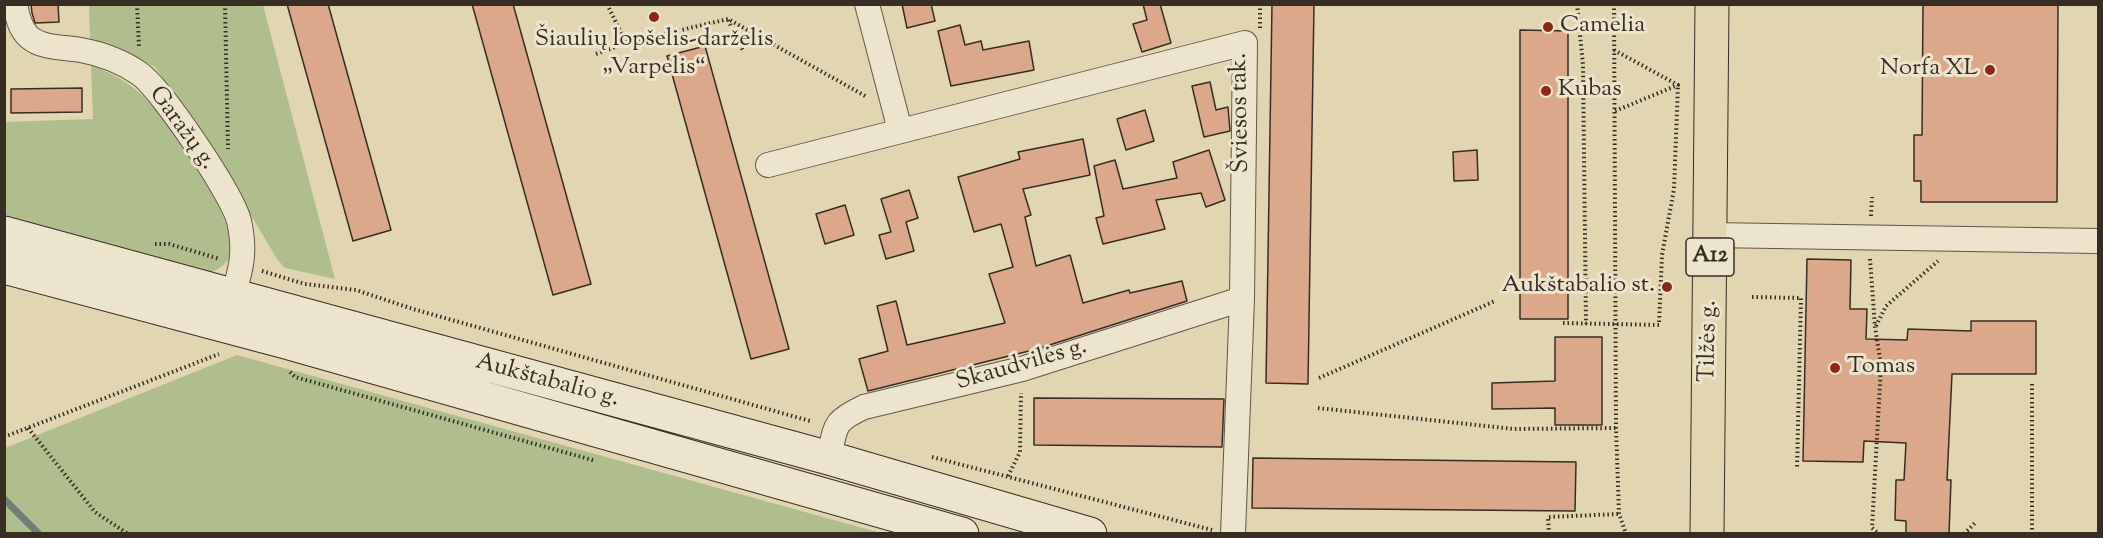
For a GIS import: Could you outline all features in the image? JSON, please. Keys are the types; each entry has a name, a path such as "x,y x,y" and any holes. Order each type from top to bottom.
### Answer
{"highway":[{"name":"Tilžės g.","path":"1707,534 1712,4"}],"main road":[{"name":"Aukštabalio g.","path":"4,233 227,325 296,313 832,444 1090,534"},
{"name":"Aukštabalio g.","path":"4,267 227,325 962,534"}],"street":[{"name":"Garažų g.","path":"15,4 20,25 30,38 43,45 110,58 141,75 170,106 221,185 239,219 243,262 227,325"},
{"path":"867,4 898,122"},
{"name":"Šviesos tak.","path":"768,165 898,122 1245,43 1242,299 1223,532"},
{"path":"1710,235 2098,242"},
{"name":"Skaudvilės g.","path":"832,444 843,417 864,407 1022,369 1242,299"}],"path":[{"path":"137,4 141,75"},
{"path":"221,185 228,158 225,4"},
{"path":"608,4 626,43"},
{"path":"1577,4 1582,64 1586,324"},
{"path":"1614,4 1616,428 1619,514 1626,534"},
{"path":"728,19 744,51"},
{"path":"596,54 626,43 728,19 898,122"},
{"path":"1614,50 1678,85"},
{"path":"1563,323 1659,325 1662,255 1674,189 1678,85"},
{"path":"1615,111 1678,85"},
{"path":"1872,197 1870,238 1875,327 1881,366 1872,528 1879,534"},
{"path":"1875,327 1886,306 1943,257 1951,239"},
{"path":"296,313 305,284 356,290 832,444"},
{"path":"1752,297 1801,298 1797,469"},
{"path":"1319,378 1495,301"},
{"path":"4,437 28,428 227,325"},
{"path":"1008,476 1020,452 1022,369"},
{"path":"2031,534 2032,384"},
{"path":"1318,408 1514,429 1616,428"},
{"path":"28,428 95,512 128,534"},
{"path":"930,456 1223,532"},
{"path":"1549,534 1548,517 1619,514"},
{"path":"1964,534 1975,523"}],"green space":[{"path":"89,5 263,5 335,279 285,268 277,259 233,185 155,67 121,50 90,39"},
{"path":"91,65 134,88 156,111 184,148 212,195 230,235 232,249 224,265 209,273 198,275 5,222 4,122 93,119"},
{"path":"237,355 881,533 5,533 5,448"}],"building":[{"path":"31,4 58,4 59,22 35,23"},
{"path":"287,4 328,4 391,230 353,241"},
{"path":"472,4 513,4 591,284 553,295"},
{"path":"902,4 931,4 935,21 907,28"},
{"path":"1143,4 1160,4 1171,43 1142,52 1133,24 1147,20"},
{"path":"1272,4 1314,4 1308,384 1266,383"},
{"name":"Norfa XL","path":"1923,4 2058,4 2057,202 1921,202 1921,181 1914,181 1914,135 1922,135"},
{"path":"960,25 965,45 981,41 983,50 1029,41 1034,70 951,86 938,31"},
{"path":"1520,30 1568,31 1568,319 1520,319"},
{"path":"705,46 789,349 751,359 667,56"},
{"path":"1210,82 1216,110 1228,107 1230,131 1204,137 1192,86"},
{"path":"82,88 82,112 11,113 11,89"},
{"path":"1145,110 1154,141 1126,150 1117,119"},
{"path":"1083,139 1090,175 1023,189 1031,215 1025,217 1036,266 1070,255 1083,303 1129,290 1130,293 1182,281 1187,301 1037,349 868,391 859,359 888,351 877,306 896,301 907,345 1005,323 989,274 1013,267 1001,224 974,232 958,177 1020,159 1018,152"},
{"path":"1209,150 1225,200 1206,207 1201,193 1156,200 1165,229 1103,244 1096,218 1104,216 1094,166 1115,160 1123,189 1177,178 1173,162"},
{"path":"1477,150 1478,180 1454,181 1453,152"},
{"path":"909,190 918,218 906,222 914,251 886,259 879,235 891,232 881,199"},
{"path":"845,205 854,235 825,244 816,214"},
{"path":"1807,259 1851,260 1850,309 1867,309 1866,339 1907,340 1908,329 1971,331 1971,321 2036,321 2036,374 1952,374 1947,480 1951,480 1949,534 1906,534 1906,521 1895,520 1896,480 1904,480 1906,443 1864,441 1863,462 1803,461"},
{"path":"1555,337 1602,337 1602,425 1555,425 1555,408 1492,409 1492,383 1555,381"},
{"path":"1034,398 1224,399 1222,447 1034,445"},
{"path":"1253,458 1576,462 1575,511 1252,508"}],"waterway":[{"path":"4,499 39,534"}],"place":[{"name":"Šiaulių lopšelis-darželis „Varpelis“","path":"654,17"},
{"name":"Camelia","path":"1548,27"},
{"name":"Norfa XL","path":"1990,70"},
{"name":"Kubas","path":"1546,91"},
{"name":"Aukštabalio st.","path":"1667,287"},
{"name":"Tomas","path":"1835,368"}]}
